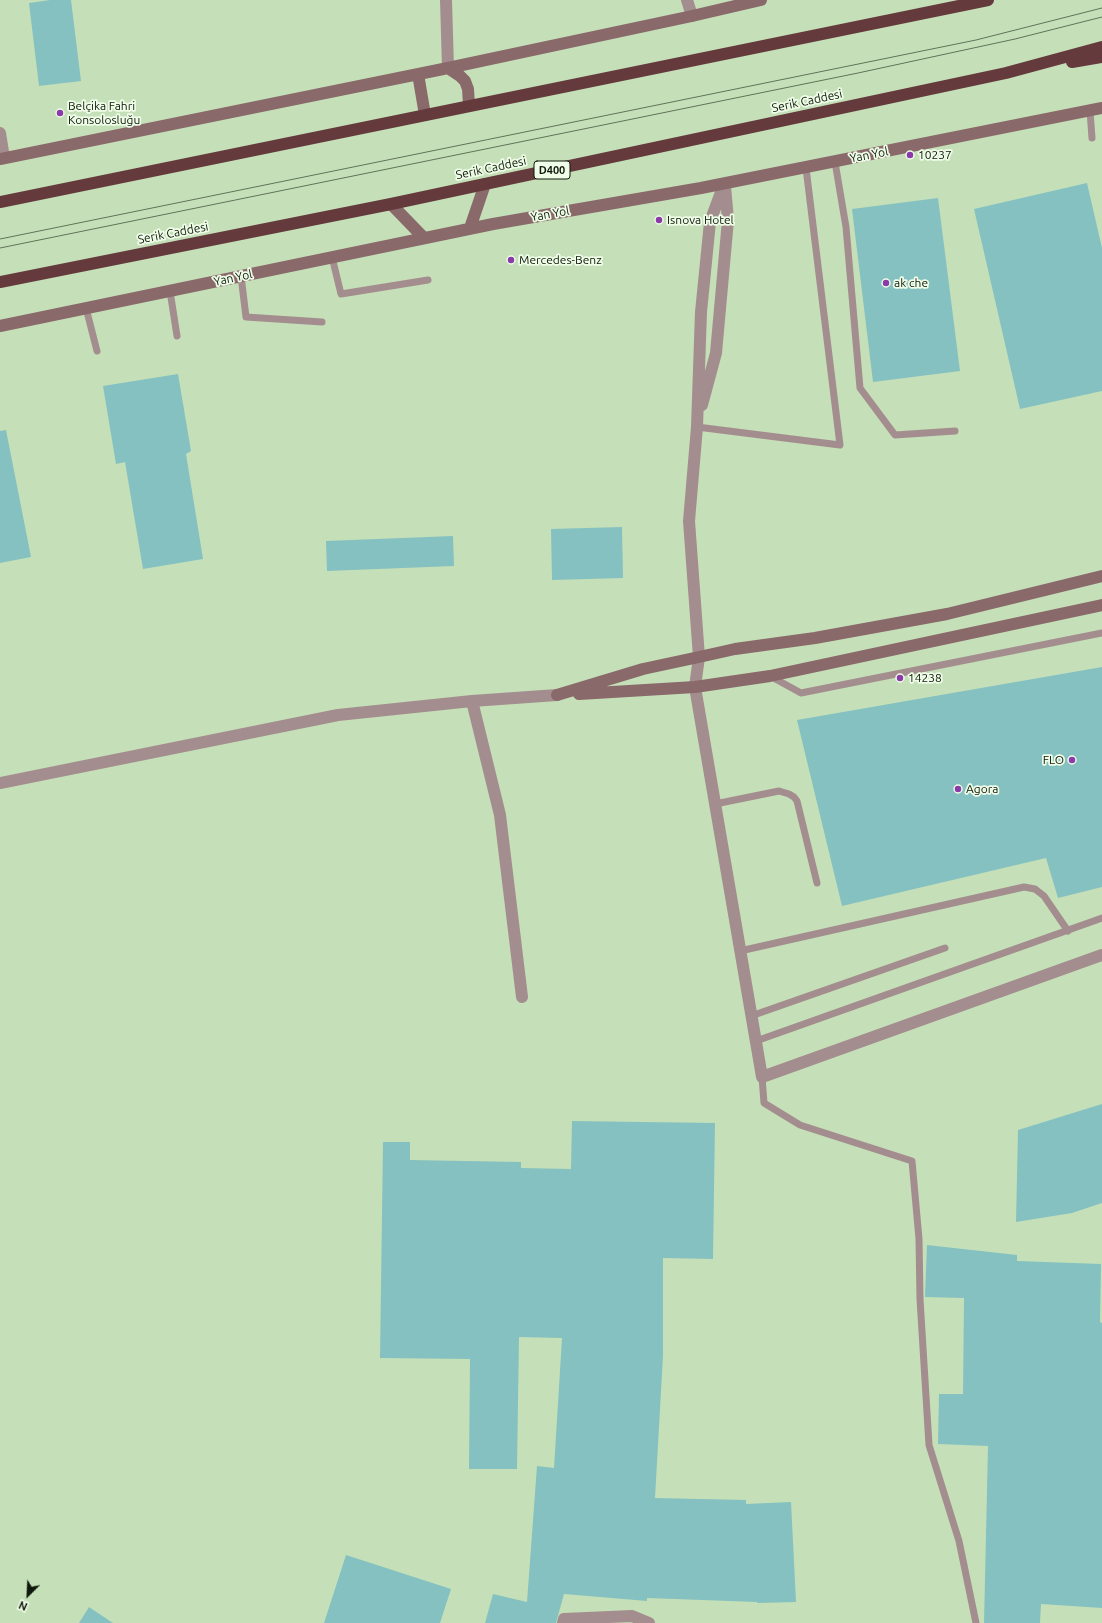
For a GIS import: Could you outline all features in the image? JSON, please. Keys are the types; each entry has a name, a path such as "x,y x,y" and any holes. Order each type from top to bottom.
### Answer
{"highway":[{"path":"0,202 988,0"},
{"name":"Serik Caddesi","path":"0,282 391,204 1006,73 1102,46"},
{"path":"1006,73 1102,57"}],"street":[{"path":"446,0 448,68"},
{"path":"687,0 692,16"},
{"path":"0,133 2,159 448,68 761,0"},
{"path":"448,68 465,81 468,89 469,105"},
{"path":"418,74 425,115"},
{"name":"Yan Yol","path":"0,326 470,228 724,184 1096,110"},
{"path":"470,228 485,184"},
{"path":"724,184 710,222 701,312 697,427 689,521 699,657 695,687 762,1078 1102,955"},
{"path":"697,427 716,353 728,220 724,184"},
{"path":"391,204 424,238"},
{"path":"557,695 643,669 735,650 815,638 947,614 1102,576"},
{"path":"0,783 338,715 472,701 695,687 770,676 1102,605"},
{"path":"472,701 500,815 522,997"},
{"path":"563,1623 564,1619 632,1616 649,1623"}],"lane":[{"path":"1092,138 1096,110"},
{"path":"835,162 846,226 860,388 895,435 955,431"},
{"path":"697,427 840,444 806,168"},
{"path":"332,257 341,294 428,280"},
{"path":"241,276 246,317 322,322"},
{"path":"170,291 177,336"},
{"path":"86,308 96,351"},
{"path":"770,676 801,693 1102,633"},
{"path":"715,804 779,790 794,797 797,801 817,883"},
{"path":"740,951 1024,887 1035,889 1044,896 1068,931"},
{"path":"756,1041 1102,918"},
{"path":"751,1016 945,948"},
{"path":"762,1078 764,1103 800,1125 912,1161 919,1239 920,1299 929,1445 959,1541 976,1623"}],"building":[{"path":"50,0 71,0 81,81 39,86 29,3"},
{"path":"1087,183 1102,248 1102,391 1020,409 974,209"},
{"path":"938,198 960,371 873,382 852,209"},
{"path":"178,374 191,451 186,454 203,559 143,569 125,462 116,464 103,386"},
{"path":"6,430 31,557 0,563 0,431"},
{"path":"622,527 623,578 552,580 551,529"},
{"path":"453,536 454,566 327,571 326,541"},
{"name":"Agora","path":"1102,667 1102,887 1058,898 1046,858 842,906 797,720"},
{"path":"1102,1104 1102,1203 1072,1213 1016,1222 1018,1130"},
{"path":"572,1121 715,1123 713,1259 663,1258 663,1356 655,1498 746,1500 746,1504 791,1502 796,1602 757,1603 647,1598 647,1601 564,1594 556,1623 485,1623 493,1594 527,1602 537,1466 554,1468 562,1338 519,1337 517,1469 469,1469 470,1359 380,1358 383,1142 410,1142 410,1160 521,1162 521,1168 571,1169"},
{"path":"927,1245 1017,1255 1017,1261 1101,1264 1102,1608 1041,1604 1040,1623 984,1623 988,1446 938,1444 939,1394 963,1394 964,1298 925,1297"},
{"path":"346,1555 451,1589 440,1623 324,1623"},
{"path":"89,1607 113,1623 79,1623"}],"tram line":[{"path":"0,239 976,40 1102,8"},
{"path":"0,248 858,73 1015,39 1102,17"}],"place":[{"name":"Belçika Fahri Konsolosluğu","path":"60,113"},
{"name":"10237","path":"910,155"},
{"name":"Isnova Hotel","path":"659,220"},
{"name":"Mercedes-Benz","path":"511,260"},
{"name":"ak che","path":"886,283"},
{"name":"14238","path":"900,678"},
{"name":"FLO","path":"1072,760"},
{"name":"Agora","path":"958,789"}]}
